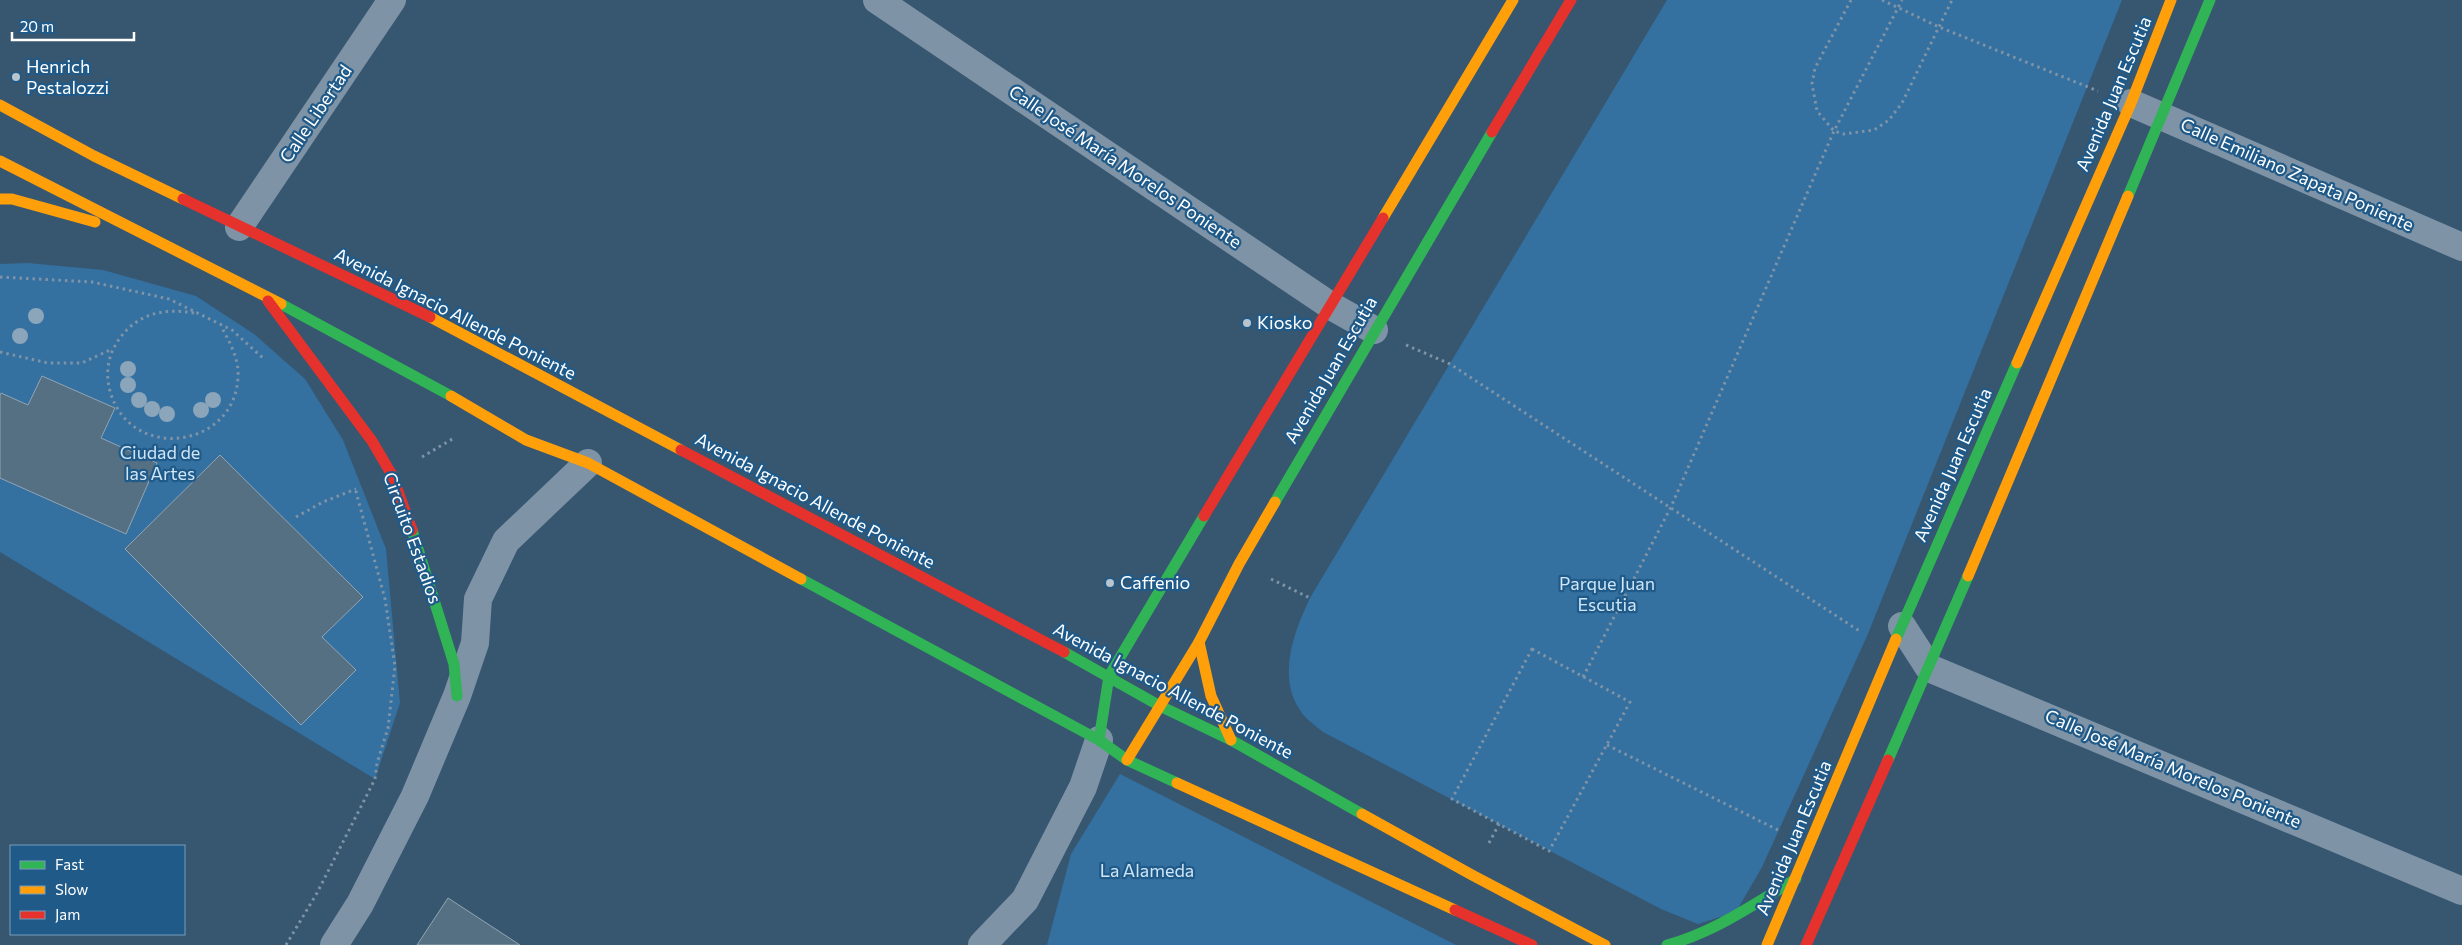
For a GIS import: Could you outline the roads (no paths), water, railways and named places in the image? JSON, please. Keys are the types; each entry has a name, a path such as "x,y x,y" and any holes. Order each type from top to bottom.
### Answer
{"main road":[{"name":"Avenida Juan Escutia","path":"1099,740 1109,676 1513,0"},
{"name":"Avenida Juan Escutia","path":"1127,760 1199,642 1239,564 1374,330 1571,0"},
{"name":"Avenida Juan Escutia","path":"1767,945 1902,626 2131,103 2171,0"},
{"path":"1806,945 1929,668 2210,0"},
{"name":"Avenida Ignacio Allende Poniente","path":"0,105 94,156 442,323 1109,676 1160,706 1231,740 1472,874 1605,945"},
{"path":"0,161 264,295 489,417 526,440 588,464 1099,740 1127,760 1532,945"},
{"path":"0,199 12,199 152,238"},
{"name":"Circuito Estadios","path":"264,295 372,441 392,475 425,568 454,664 457,696"},
{"path":"1199,642 1211,696 1231,740"},
{"path":"1667,945 1693,938 1715,928 1796,879"}],"street":[{"name":"Calle Libertad","path":"239,227 392,0"},
{"name":"Calle José María Morelos Poniente","path":"877,0 1331,306 1374,330"},
{"name":"Calle Emiliano Zapata Poniente","path":"2131,103 2462,248"},
{"name":"Circuito Estadios","path":"334,945 360,904 415,796 457,696 475,643 478,599 506,541 588,464"},
{"path":"1902,626 1929,668"},
{"name":"Calle José María Morelos Poniente","path":"1929,668 2462,890"},
{"path":"982,945 1025,900 1083,787 1099,740"}],"place":[{"name":"Henrich Pestalozzi","path":"16,77"},
{"name":"Kiosko","path":"1247,323"},
{"name":"Caffenio","path":"1110,583"}],"park label":[{"name":"Ciudad de las Artes","path":"160,463"},
{"name":"Parque Juan Escutia","path":"1607,594"},
{"name":"La Alameda","path":"1147,871"}]}
